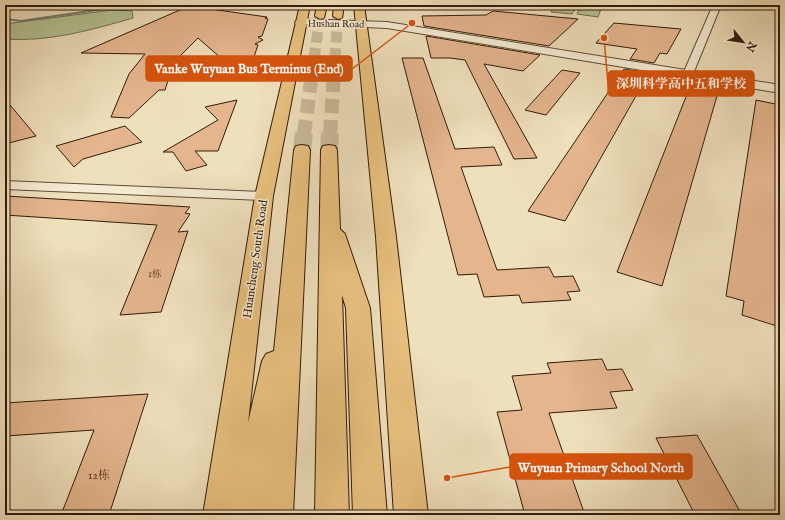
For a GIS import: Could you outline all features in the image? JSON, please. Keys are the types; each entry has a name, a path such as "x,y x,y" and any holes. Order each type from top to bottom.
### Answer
{"main road":[{"name":"Huancheng South Road","path":"220,515 264,196 309,14 322,5"},
{"path":"338,16 339,5"},
{"path":"360,16 386,237 411,515"},
{"path":"276,515 302,150"},
{"path":"328,150 332,515"},
{"path":"328,212 358,308 370,515"},
{"path":"244,515 293,270"}],"street":[{"path":"689,72 717,5"},
{"name":"Hushan Road","path":"309,14 360,16 387,25 689,72 780,84"},
{"name":"Hushan Road","path":"689,72 780,89"},
{"path":"5,185 264,196"}],"green space":[{"path":"555,5 577,5 572,14 551,12"},
{"path":"581,5 602,6 598,17 577,14"},
{"path":"112,10 132,11 133,18 86,31 54,37 38,39 5,39 5,24"}],"building":[{"path":"189,6 267,17 265,18 268,19 262,36 258,37 263,40 255,44 258,45 246,80 198,38 180,56 171,71 165,90 159,90 129,118 111,117 129,74 145,54 81,53"},
{"path":"493,11 578,19 549,46 424,26 422,16 486,15"},
{"path":"614,23 681,29 667,54 660,53 654,63 630,59 637,49 596,43"},
{"path":"426,36 540,55 523,71 484,64 537,158 514,159 465,60 431,58"},
{"path":"402,58 423,58 455,149 494,147 502,165 461,167 497,270 549,267 554,277 573,276 580,291 567,292 571,300 522,303 519,295 484,297 477,274 458,275"},
{"path":"624,69 649,73 565,221 528,211"},
{"path":"562,70 580,73 546,115 525,110"},
{"path":"691,84 719,89 662,286 617,272"},
{"path":"5,99 36,136 5,144"},
{"path":"237,100 218,151 195,151 207,165 186,171 173,152 163,152 218,120 205,107"},
{"path":"756,100 780,105 780,327 742,315 744,301 726,296"},
{"path":"125,126 142,142 83,159 74,167 56,146"},
{"path":"5,196 190,207 185,213 190,214 178,232 188,231 161,312 120,315 157,225 5,215"},
{"path":"602,359 607,370 622,369 633,390 610,392 617,408 549,413 585,515 525,515 497,412 522,410 512,376 551,373 547,363"},
{"path":"148,394 109,515 61,515 94,430 5,436 5,403"},
{"path":"697,435 742,515 695,515 656,438"}],"waterway":[{"path":"5,19 21,21 123,6"}],"tunnel":[{"path":"314,59 320,16"},
{"path":"335,59 338,16"},
{"path":"304,134 314,58"},
{"path":"330,134 335,58"},
{"path":"302,150 304,133"},
{"path":"329,150 330,133"}],"place":[{"name":"Vanke Wuyuan Bus Terminus (End)","path":"412,23"},
{"name":"深圳科学高中五和学校","path":"604,38"},
{"name":"Wuyuan Primary School North","path":"447,478"}]}
